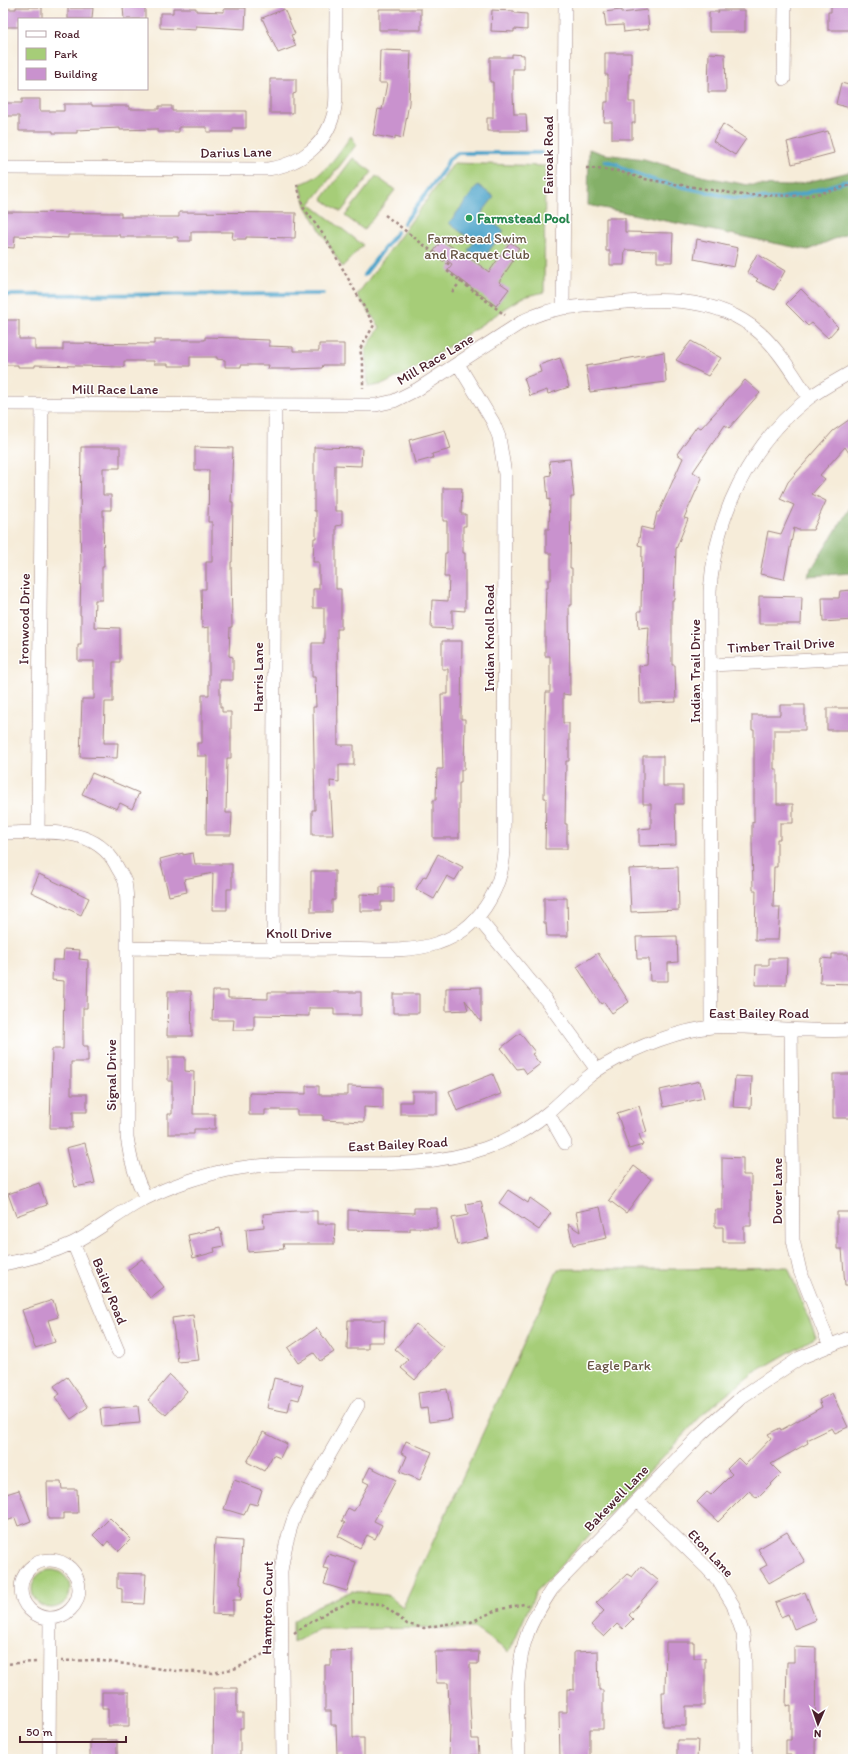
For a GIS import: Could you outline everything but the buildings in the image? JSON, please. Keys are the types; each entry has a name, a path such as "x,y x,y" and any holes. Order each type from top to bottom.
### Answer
{"street":[{"name":"Darius Lane","path":"3,168 268,169 282,167 300,159 313,149 322,138 330,125 335,107 336,3"},
{"name":"Fairoak Road","path":"563,308 565,3"},
{"path":"784,79 785,3"},
{"name":"Mill Race Lane","path":"3,404 376,405 405,396 526,320 549,310 662,301 706,305 737,317 760,333 778,352 809,398"},
{"name":"Indian Knoll Road","path":"458,364 493,422 499,437 506,474 503,866 493,895 477,917"},
{"name":"Indian Trail Drive","path":"711,1027 712,573 720,531 731,499 742,478 758,453 781,424 809,398 853,371"},
{"name":"Ironwood Drive","path":"38,834 42,405"},
{"name":"Harris Lane","path":"273,950 275,405"},
{"name":"Timber Trail Drive","path":"711,665 853,658"},
{"path":"3,833 68,834 82,836 97,843 111,856 124,880 126,890 127,948"},
{"path":"477,917 546,1000 597,1070"},
{"name":"Knoll Drive","path":"127,948 273,950 413,949 438,943 457,934 468,927 477,917"},
{"name":"Signal Drive","path":"127,948 127,1137 135,1177 146,1198"},
{"name":"East Bailey Road","path":"3,1264 52,1251 73,1243 161,1190 214,1173 247,1166 291,1163 400,1163 437,1161 461,1156 489,1147 514,1136 548,1113 597,1070 654,1042 711,1027 853,1030"},
{"name":"Dover Lane","path":"791,1028 793,1240 800,1271 830,1346"},
{"path":"548,1113 565,1143"},
{"name":"Bailey Road","path":"73,1243 118,1351"},
{"name":"Bakewell Lane","path":"519,1759 520,1669 523,1647 534,1619 552,1590 700,1435 743,1396 800,1358 853,1336"},
{"name":"Hampton Court","path":"283,1759 282,1571 284,1552 296,1513 358,1405"},
{"name":"Eton Lane","path":"637,1500 708,1568 718,1580 734,1605 743,1634 745,1657 746,1759"},
{"path":"48,1560 66,1564 73,1571 79,1588 78,1597 74,1605 67,1612 50,1618 40,1616 28,1607 22,1594 21,1585 24,1576 30,1568 38,1562 48,1560"},
{"path":"49,1759 50,1618"}],"path":[{"path":"586,168 618,171 644,179 743,195 806,196 831,191 853,184"},
{"path":"297,184 303,207 325,237 374,325 360,349 363,388"},
{"path":"385,215 451,266"},
{"path":"447,271 504,314"},
{"path":"452,292 461,281"}],"green space":[{"path":"351,136 356,145 310,204 363,245 342,267 306,206 300,184 309,181 323,171 335,158"},
{"path":"589,149 604,154 644,159 706,177 748,185 791,186 853,171 853,231 808,250 588,205"},
{"path":"353,158 372,172 341,212 322,199"},
{"name":"Farmstead Swim and Racquet Club","path":"454,163 545,166 544,292 524,297 418,367 384,384 368,387 366,349 380,327 357,295"},
{"path":"376,176 395,190 364,230 345,216"},
{"path":"853,503 853,573 807,576"},
{"name":"Eagle Park","path":"788,1267 816,1337 752,1374 704,1413 536,1592 509,1652 474,1628 319,1629 293,1643 293,1621 317,1606 352,1591 387,1595 403,1607 558,1269"},
{"path":"51,1570 61,1573 67,1579 70,1589 67,1599 61,1605 51,1608 41,1605 35,1599 32,1589 35,1579 41,1573"}],"water":[{"name":"Farmstead Pool","path":"478,185 494,197 481,214 504,231 482,260 468,250 474,242 449,223"}],"waterway":[{"path":"404,223 445,168 449,159 458,153 541,153"},
{"path":"605,161 617,164 623,169 656,181 734,198 777,199 800,195 853,179"},
{"path":"364,275 397,232"},
{"path":"3,295 323,294"}],"place":[{"name":"Farmstead Pool","path":"469,218"}]}
